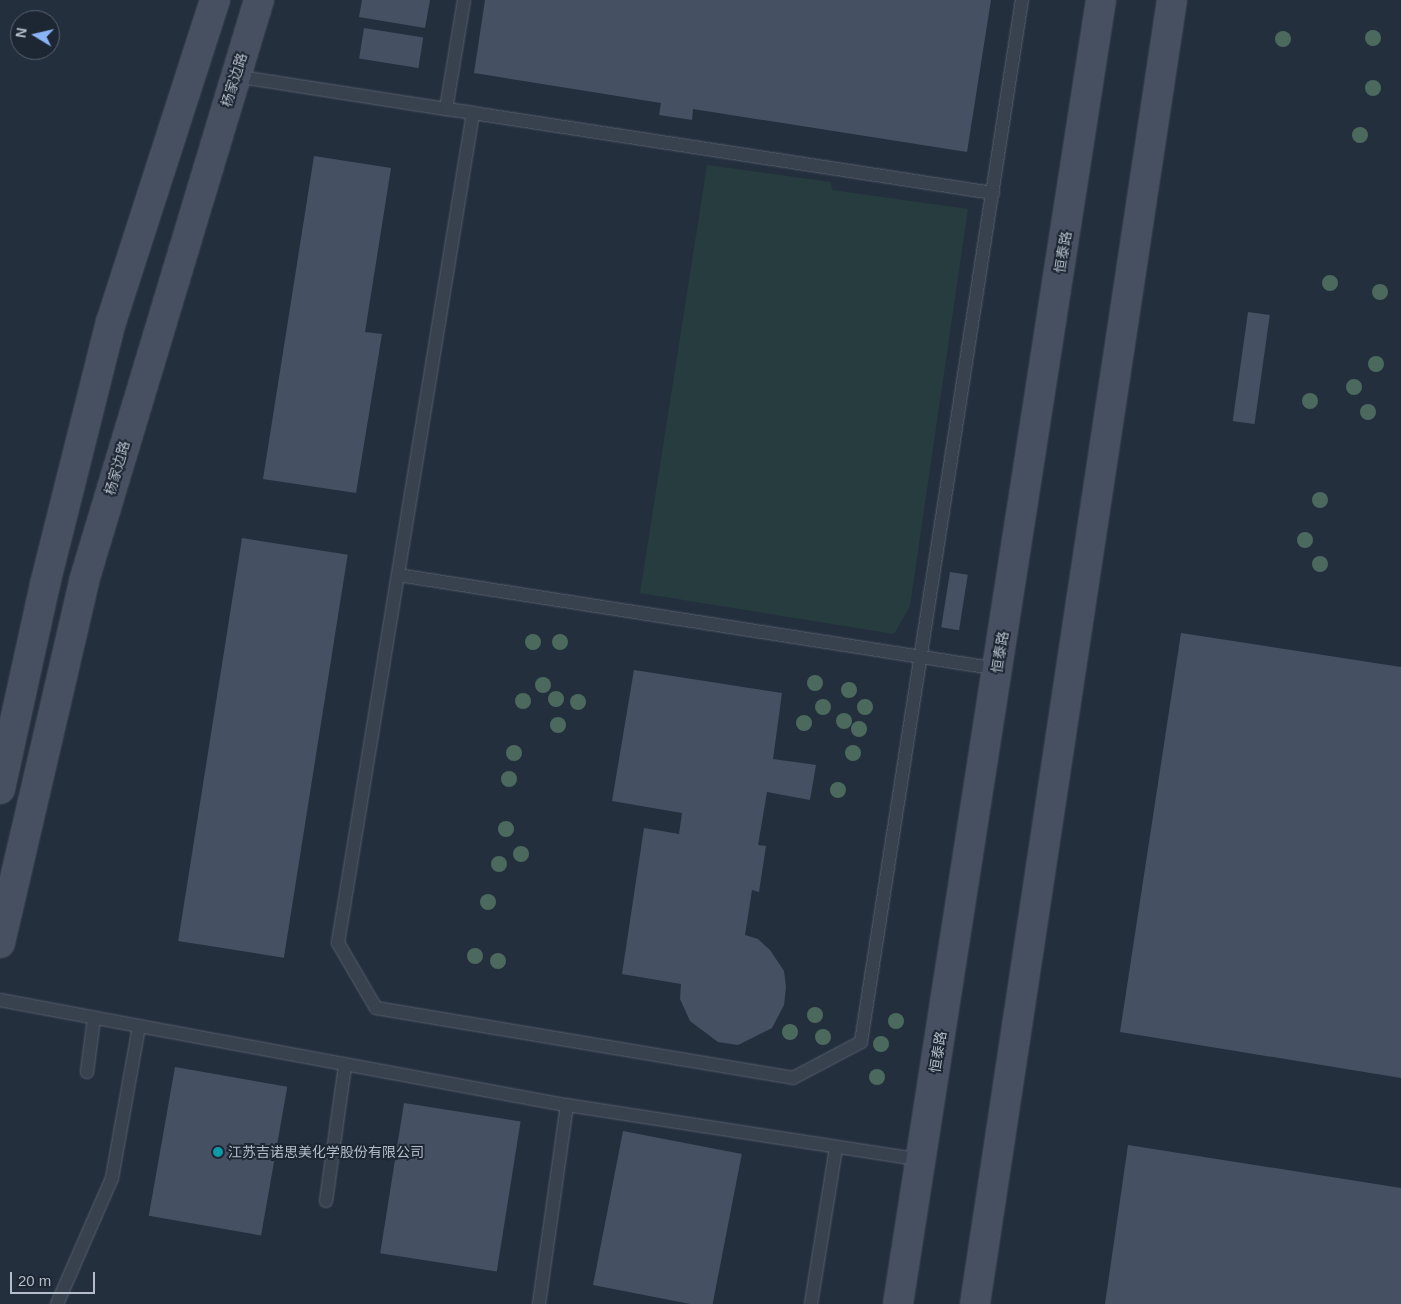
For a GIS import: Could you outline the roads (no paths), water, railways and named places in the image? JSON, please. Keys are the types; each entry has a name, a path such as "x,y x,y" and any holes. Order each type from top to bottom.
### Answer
{"street":[{"path":"0,789 45,584 111,322 215,0"},
{"name":"杨家边路","path":"0,943 84,581 259,0"},
{"name":"恒泰路","path":"898,1304 1101,0"},
{"path":"975,1304 1172,0"}],"lane":[{"path":"446,109 464,0"},
{"path":"473,113 338,944 376,1008 793,1078 861,1042 1022,0"},
{"path":"235,76 993,193"},
{"path":"398,576 998,669"},
{"path":"0,1000 567,1105 921,1160"},
{"path":"87,1072 94,1018"},
{"path":"57,1304 112,1178 139,1026"},
{"path":"326,1201 345,1065"},
{"path":"539,1304 567,1105"},
{"path":"811,1304 836,1148"}],"place":[{"name":"江苏吉诺思美化学股份有限公司","path":"218,1152"}]}
